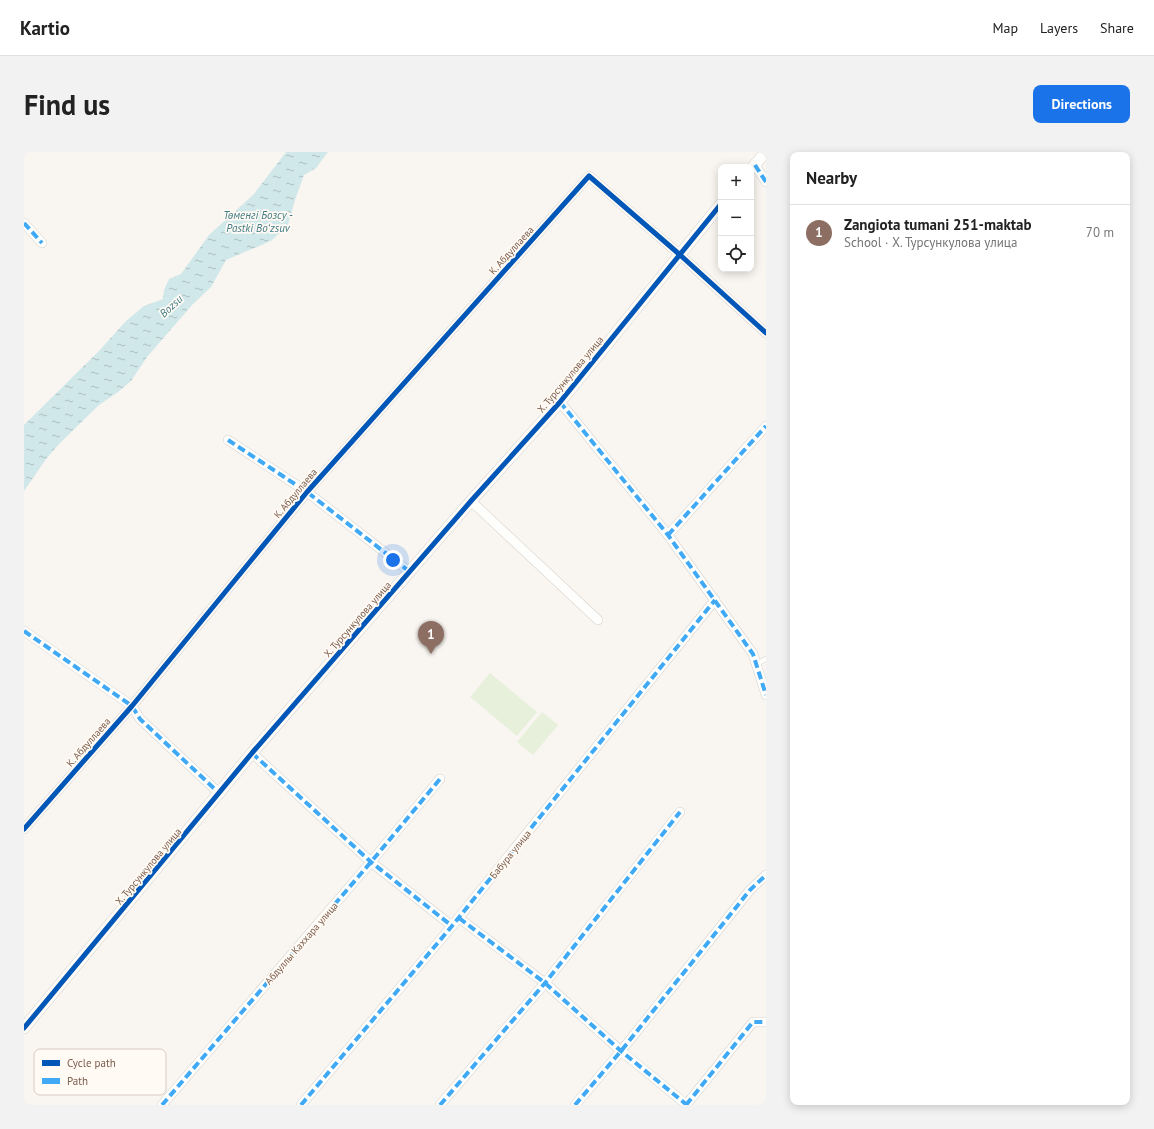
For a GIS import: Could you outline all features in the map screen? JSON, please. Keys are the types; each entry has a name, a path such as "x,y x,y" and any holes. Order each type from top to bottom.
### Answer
{"street":[{"path":"754,166 766,152"},
{"path":"754,168 766,182"},
{"name":"К. Абдуллаева","path":"24,829 132,706 308,492 590,176 679,254"},
{"name":"Х. Турсункулова улица","path":"24,1028 220,794 252,753 560,402 718,208"},
{"path":"24,223 42,243"},
{"path":"679,254 766,333"},
{"path":"560,402 668,535 754,654 766,695"},
{"path":"668,535 766,426"},
{"path":"228,440 308,492 410,572"},
{"path":"471,502 598,620"},
{"name":"Бабура улица","path":"301,1105 459,918 715,600"},
{"path":"24,631 132,706 140,719 220,794"},
{"path":"252,753 371,862 452,926"},
{"name":"Абдуллы Каххара улица","path":"162,1105 371,862 440,779"},
{"path":"440,1105 544,983 680,812"},
{"path":"575,1105 621,1051 750,890 766,875"},
{"path":"459,918 544,983 621,1051 687,1105 753,1022 766,1022"}],"lane":[{"path":"756,664 766,659"}],"green space":[{"path":"490,673 537,712 517,736 470,697"},
{"path":"542,712 558,725 533,755 517,742"}],"water":[{"name":"Төменгі Бозсу - Pastki Boʻzsuv","path":"286,152 328,152 316,168 304,175 288,225 271,241 226,260 211,287 192,305 147,357 131,381 99,405 60,443 46,459 24,491 24,425 100,350 126,321 144,306 163,299 164,290 169,279 181,274 209,235 254,194"}],"marked path":[{"path":"755,165 766,182"},
{"path":"24,223 42,243"},
{"path":"560,402 668,535 753,654 766,695"},
{"path":"668,535 766,426"},
{"path":"228,440 307,492 410,572"},
{"path":"301,1105 452,926 715,600"},
{"path":"24,631 132,706 140,719 220,794"},
{"path":"252,753 371,862 452,926"},
{"path":"162,1105 371,862 440,779"},
{"path":"440,1105 545,983 680,812"},
{"path":"575,1105 621,1051 750,890 766,875"},
{"path":"459,918 545,983 621,1051 687,1105"},
{"path":"686,1105 753,1022 766,1022"}],"cycle path":[{"path":"24,829 132,706 307,492 589,176 679,254 766,333"},
{"path":"24,1028 252,753 471,501 560,402 718,208"}],"place":[{"name":"Zangiota tumani 251-maktab","path":"431,654"}],"water label":[{"name":"Bozsu","path":"171,306"}]}
